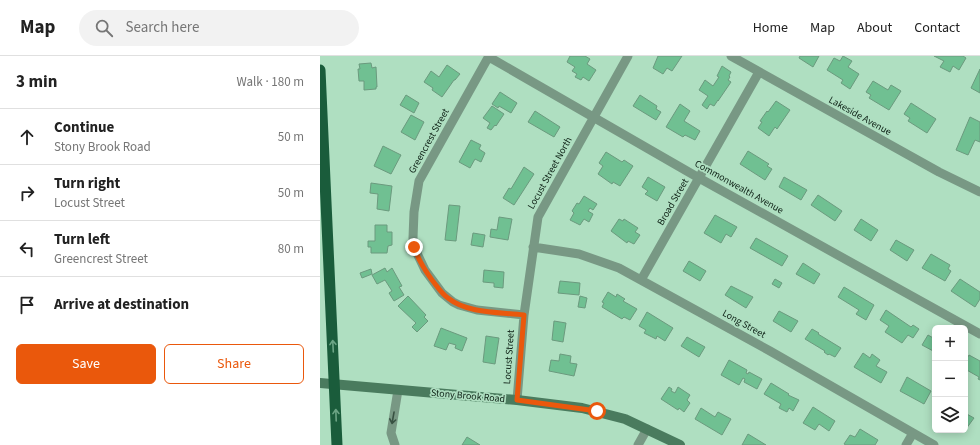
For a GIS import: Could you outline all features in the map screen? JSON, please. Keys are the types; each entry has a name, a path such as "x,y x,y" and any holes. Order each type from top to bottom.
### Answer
{"highway":[{"path":"320,70 337,445"}],"main road":[{"name":"Stony Brook Road","path":"320,383 517,400 597,411 625,419 680,445"}],"street":[{"path":"594,117 628,56"},
{"name":"Lakeside Avenue","path":"731,56 939,172 980,192"},
{"name":"Commonwealth Avenue","path":"489,57 699,178 980,334"},
{"name":"Greencrest Street","path":"489,57 419,181 414,212 413,243 416,254 425,270 442,293 453,302 477,310 524,315"},
{"name":"Broad Street","path":"641,280 759,72"},
{"name":"Locust Street North","path":"524,315 538,217 594,117"},
{"name":"Long Street","path":"533,247 579,254 619,268 770,351 934,445"},
{"name":"Locust Street","path":"517,400 524,315"},
{"path":"395,445 391,433 398,390"},
{"path":"638,445 647,429"},
{"path":"906,445 913,433"}],"building":[{"path":"570,56 585,56 590,59 587,64 596,70 589,81 583,77 581,80 575,77 577,74 572,71 575,67 567,62"},
{"path":"658,56 682,56 672,71 667,68 663,74 653,68"},
{"path":"800,56 819,56 813,67 799,58"},
{"path":"843,56 852,61 848,67 859,74 850,89 841,83 843,80 827,70 834,58 840,61"},
{"path":"934,56 963,56 966,58 959,70 953,66 950,72 940,67 944,61"},
{"path":"371,63 372,68 376,67 377,87 376,89 364,90 364,81 359,81 359,64"},
{"path":"447,65 460,74 442,97 424,82 431,71 439,77"},
{"path":"722,66 731,72 728,80 731,82 714,106 710,104 707,109 702,105 708,96 699,90 705,80 713,86 719,77 717,76"},
{"path":"980,69 980,93 971,88"},
{"path":"873,81 888,90 891,85 901,91 889,110 869,98 871,95 866,92"},
{"path":"500,92 517,103 511,113 492,104"},
{"path":"406,95 419,103 414,113 400,105"},
{"path":"640,95 657,106 656,109 661,112 656,120 633,106"},
{"path":"776,101 790,110 777,129 775,127 769,136 758,128 762,122 760,121"},
{"path":"911,103 936,119 927,133 908,121 910,118 904,114"},
{"path":"680,104 690,111 684,121 700,131 695,140 685,135 683,137 666,127"},
{"path":"492,106 504,114 496,126 495,125 491,130 487,128 490,123 483,118"},
{"path":"535,111 560,127 554,137 528,122"},
{"path":"411,115 424,122 415,140 401,132"},
{"path":"970,117 980,122 980,142 975,140 968,155 956,150"},
{"path":"471,140 481,145 479,149 485,153 481,162 475,159 470,168 459,162"},
{"path":"383,146 401,155 391,174 374,166"},
{"path":"748,151 769,164 767,166 772,169 765,180 740,164"},
{"path":"606,152 622,162 624,160 633,166 620,186 613,182 612,184 598,174 603,166 599,163"},
{"path":"524,167 534,174 514,205 503,198 509,188 511,189"},
{"path":"648,177 665,187 657,201 645,194 648,191 642,187"},
{"path":"784,177 807,190 801,200 779,187"},
{"path":"371,183 392,186 389,211 377,209 378,194 370,193"},
{"path":"818,195 842,211 835,221 811,205"},
{"path":"584,196 597,204 593,210 590,208 588,211 593,214 589,222 584,219 580,225 570,220 574,213 572,211"},
{"path":"449,205 460,206 456,241 445,240"},
{"path":"715,215 737,227 731,237 726,234 721,243 704,233"},
{"path":"499,217 512,219 508,240 490,237 491,229 497,230"},
{"path":"619,219 623,221 624,219 638,228 635,232 640,235 634,244 628,241 627,243 611,231"},
{"path":"861,219 878,230 871,241 854,230"},
{"path":"375,225 387,225 387,232 392,232 392,245 388,246 387,253 371,253 371,247 368,247 368,241 375,241"},
{"path":"473,233 485,235 483,247 471,245"},
{"path":"756,238 788,256 782,266 750,248"},
{"path":"896,240 914,250 907,261 890,250"},
{"path":"931,254 950,265 948,269 951,271 945,281 922,268"},
{"path":"689,261 706,271 700,281 683,271"},
{"path":"803,263 820,274 814,284 796,274"},
{"path":"385,268 387,272 392,268 402,286 399,287 404,295 394,301 389,293 392,291 385,280 377,284 372,275"},
{"path":"371,269 372,274 362,278 360,273"},
{"path":"484,270 504,272 503,288 494,287 494,283 483,282"},
{"path":"775,279 782,283 779,288 772,284"},
{"path":"960,279 980,292 980,299 975,307 951,291"},
{"path":"560,281 580,283 579,295 558,293"},
{"path":"731,286 753,297 746,308 725,295"},
{"path":"844,287 874,305 866,320 856,314 859,310 838,297"},
{"path":"608,292 616,297 617,294 625,299 623,301 637,309 630,320 624,317 622,319 602,307 604,303 602,302"},
{"path":"408,296 426,315 424,317 428,321 417,332 412,327 416,323 398,306"},
{"path":"580,296 587,298 585,308 578,307"},
{"path":"886,310 911,327 913,325 919,329 913,338 908,335 902,343 885,332 889,326 880,320"},
{"path":"779,311 798,321 791,332 773,321"},
{"path":"647,312 673,328 665,341 657,336 656,339 644,333 646,330 639,326"},
{"path":"554,321 566,323 563,342 552,340"},
{"path":"441,328 467,338 462,351 455,348 456,345 449,343 446,350 434,346"},
{"path":"812,329 841,348 835,357 829,354 828,355 824,352 825,351 805,339"},
{"path":"928,335 932,337 932,350 922,345"},
{"path":"486,336 499,338 495,364 483,362"},
{"path":"687,337 705,347 699,357 681,346"},
{"path":"863,353 870,358 872,354 880,360 876,366 887,372 881,383 854,367"},
{"path":"560,354 571,356 570,363 577,364 574,376 549,371 551,360 559,361"},
{"path":"969,355 980,361 980,380 978,379 979,377 968,371"},
{"path":"729,360 747,370 746,373 748,374 749,372 762,379 757,389 744,382 745,379 743,378 739,385 721,375"},
{"path":"907,377 931,391 924,404 900,391"},
{"path":"771,383 789,394 788,395 799,400 793,411 789,408 787,412 779,408 781,404 764,394"},
{"path":"669,387 672,389 671,391 675,393 678,387 690,395 687,400 690,403 684,412 679,408 678,410 661,399"},
{"path":"813,407 835,421 829,431 819,424 815,430 803,423"},
{"path":"701,408 715,417 718,412 731,419 722,435 695,419"},
{"path":"968,415 974,418 968,426"},
{"path":"860,429 878,440 875,445 844,444 850,435 855,437"},
{"path":"748,434 766,445 742,445"},
{"path":"467,437 480,445 462,445"}],"route":[{"path":"414,247 416,254 425,270 442,293 453,302 477,310 524,315 517,400 597,411"}]}
